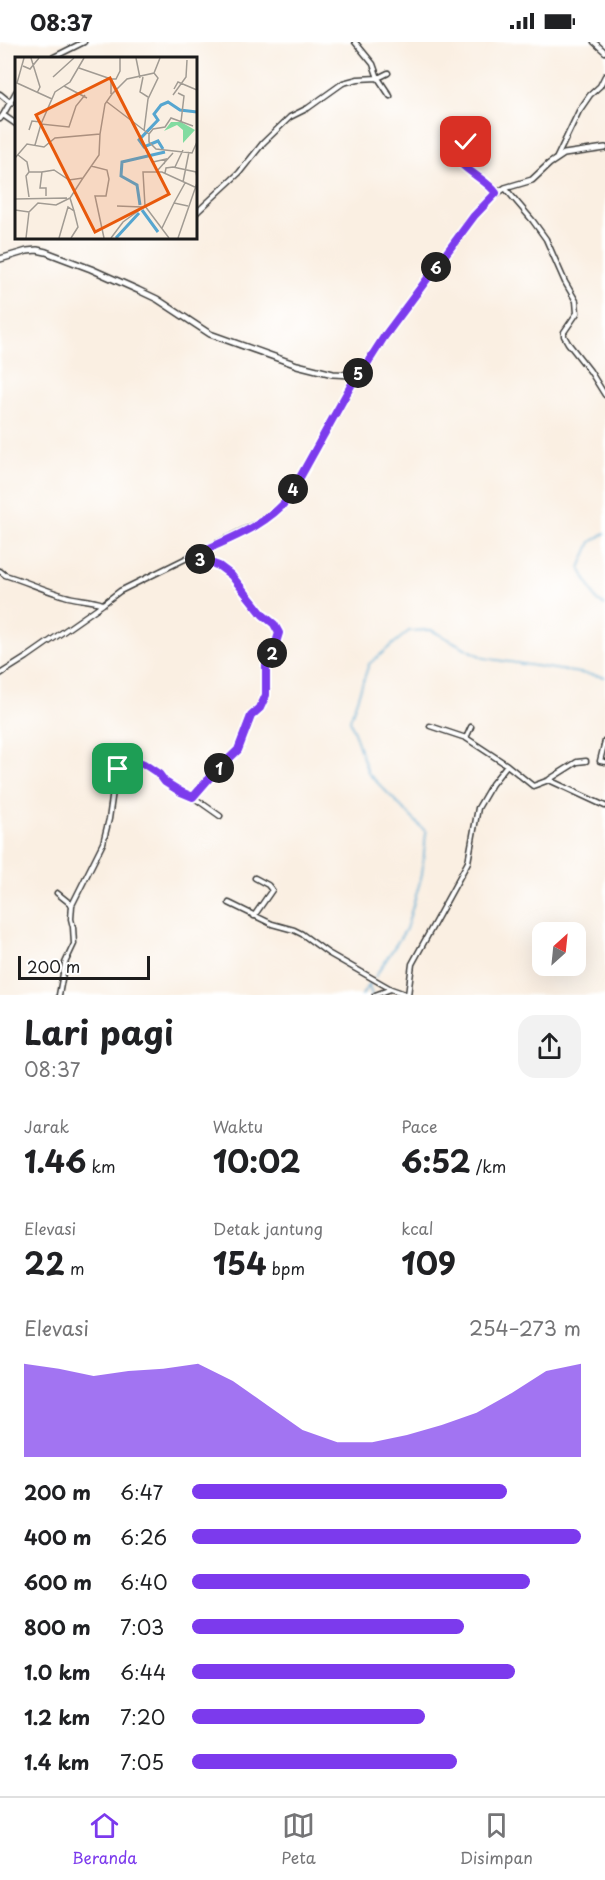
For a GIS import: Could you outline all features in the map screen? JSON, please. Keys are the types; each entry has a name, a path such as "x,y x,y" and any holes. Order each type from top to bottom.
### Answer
{"street":[{"path":"54,57 84,42"},
{"path":"355,42 373,64 378,78 390,96"},
{"path":"594,42 605,52"},
{"path":"196,213 240,173 263,143 290,117 308,108 343,84 358,79 378,78 388,73"},
{"path":"557,158 579,111 590,95 600,86 605,76"},
{"path":"0,94 11,103"},
{"path":"15,94 1,117 15,124"},
{"path":"466,142 454,150 455,157 467,169 492,186 496,193"},
{"path":"0,260 27,251 46,252 138,290 163,303 198,328 228,341 321,372 343,375 358,373 363,370 384,337 474,216 496,193 532,180 557,158 574,151 605,148"},
{"path":"505,188 534,221 553,252 564,282 576,301 578,309 576,316 566,327 565,339 605,395"},
{"path":"0,674 120,591 255,526 277,512 288,499 358,373"},
{"path":"192,556 219,566 231,575 263,615 274,624 279,633 266,665 266,695 260,708 251,716 238,750 193,797"},
{"path":"0,571 48,591 69,597 92,599 103,604"},
{"path":"430,726 466,738 507,765 533,786 549,780 577,762 586,761"},
{"path":"466,738 471,728"},
{"path":"605,741 600,761 605,762"},
{"path":"59,995 64,963 74,944 72,905 103,843 115,777 122,761 129,758 144,764 159,774 165,782 193,797 220,816"},
{"path":"229,903 272,924 302,934 328,953 391,989 408,995 412,963 468,862 478,808 507,765"},
{"path":"549,780 605,806"},
{"path":"254,916 272,890 255,878"},
{"path":"57,893 72,905"},
{"path":"375,995 391,989"}],"waterway":[{"path":"605,533 591,542 580,568 597,601 605,605"},
{"path":"375,977 406,929 422,875 426,832 368,773 350,720 369,664 409,631 431,630 484,658 605,677"},
{"path":"362,995 372,981"},
{"path":"369,987 372,995"}],"route":[{"path":"118,769 122,761 129,758 144,764 159,774 165,782 193,797 238,750 249,727 251,716 260,708 266,695 266,665 279,633 274,624 263,615 231,575 219,566 192,556 255,526 277,512 288,499 358,373 363,370 384,337 474,216 496,193 492,186 467,169 455,157 453,153 456,147 466,142"}]}
